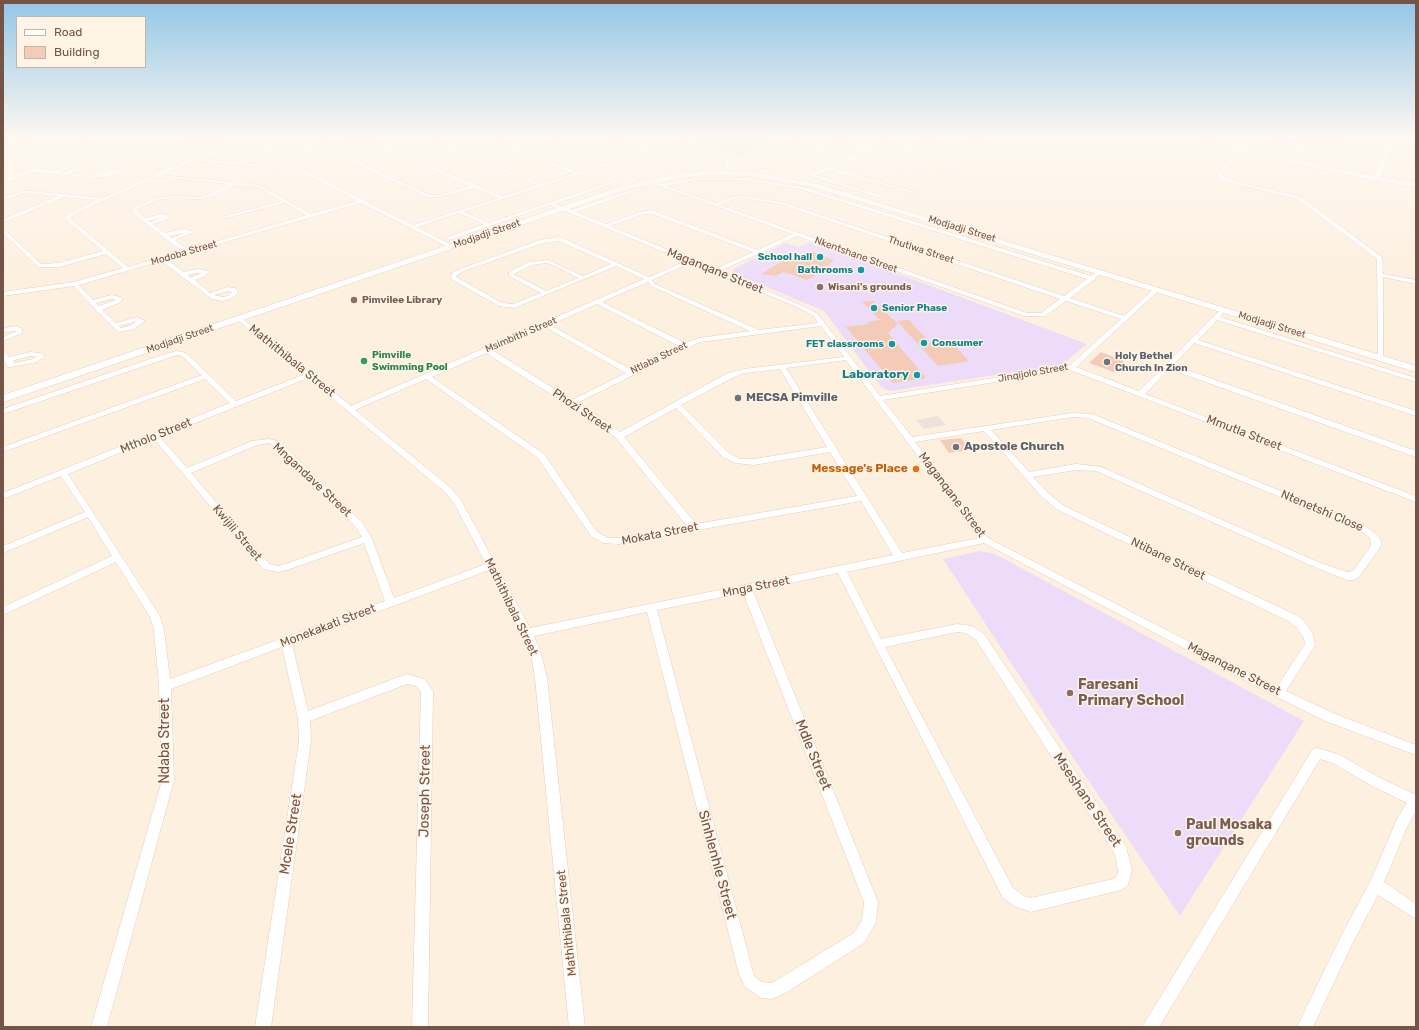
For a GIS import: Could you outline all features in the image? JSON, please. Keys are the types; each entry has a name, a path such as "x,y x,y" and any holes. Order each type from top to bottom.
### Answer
{"street":[{"path":"127,270 69,220 68,217 77,211 130,187"},
{"path":"187,252 135,213 135,210 150,201 165,197 200,198 211,195 227,187"},
{"path":"260,187 311,216"},
{"path":"335,187 412,227 450,242 490,225 600,187"},
{"path":"412,187 434,197 471,187"},
{"path":"477,187 502,198"},
{"path":"412,227 537,187"},
{"name":"Modjadji Street","path":"3,399 264,310 450,242 625,187"},
{"name":"Nkentshane Street","path":"663,187 1023,315 1043,315 1100,272"},
{"path":"795,187 1093,278"},
{"name":"Modjadji Street","path":"825,187 1416,369"},
{"path":"848,187 881,197"},
{"path":"897,187 914,192"},
{"path":"1256,187 1291,195 1303,200 1381,260 1380,358"},
{"path":"572,212 634,190"},
{"path":"3,199 23,192 32,192 103,199"},
{"path":"3,221 64,195"},
{"name":"Thutlwa Street","path":"716,206 734,198 743,197 780,203 1124,318"},
{"name":"Modoba Street","path":"3,294 75,284 163,260 362,201"},
{"path":"224,218 285,202"},
{"name":"Maganqane Street","path":"552,204 716,271 801,307 816,315 985,540 1279,693 1329,717 1416,750"},
{"path":"460,212 490,225"},
{"path":"606,226 642,213 652,212 758,252"},
{"path":"144,220 162,216 168,217 149,224"},
{"path":"3,230 40,266 59,265 106,252"},
{"path":"164,235 184,231 190,232 170,240"},
{"path":"716,271 797,234"},
{"path":"616,264 518,305 504,306 454,279 454,275 462,270 542,240 560,239 616,264 649,280 653,285 757,332"},
{"path":"163,260 209,295"},
{"path":"546,293 512,276 511,273 531,263 546,261 583,278"},
{"name":"Msimbithi Street","path":"351,409 691,261"},
{"path":"183,274 197,271 206,272 203,276 190,280"},
{"path":"1381,272 1416,277"},
{"path":"1381,272 1416,282"},
{"path":"75,284 115,325"},
{"name":"Jinqijolo Street","path":"879,398 1071,368 1124,318 1158,289"},
{"path":"92,302 111,297 119,298 117,302 98,309"},
{"path":"598,302 683,345"},
{"path":"248,325 252,319 264,310"},
{"path":"1141,394 1217,318 1223,310"},
{"name":"Mathithibala Street","path":"238,318 351,409 448,490 458,502 527,633 536,653 542,678 577,1027"},
{"path":"1217,318 1416,380"},
{"name":"Ntlaba Street","path":"572,403 683,345 699,340 824,324"},
{"path":"546,325 630,372"},
{"path":"3,330 17,328 20,330 20,332 3,339"},
{"path":"1194,341 1416,414"},
{"name":"Phozi Street","path":"487,350 608,426 619,436 693,527"},
{"path":"3,353 8,360"},
{"path":"3,412 171,354 183,354 235,404"},
{"path":"619,436 731,375 744,371 849,358"},
{"path":"1168,366 1416,454"},
{"path":"782,367 900,558"},
{"name":"Mmutla Street","path":"1071,368 1416,499"},
{"name":"Mtholo Street","path":"3,496 309,375"},
{"path":"3,450 206,376"},
{"name":"Mokata Street","path":"426,376 541,456 592,531 600,539 606,541 619,541 863,498"},
{"path":"677,405 726,455 738,461 754,462 832,449"},
{"name":"Ntenetshi Close","path":"911,440 1073,415 1089,416 1362,527 1373,536 1376,541 1376,546 1356,574 1353,576 1347,576 1320,566 1098,469 1076,467 1027,475"},
{"name":"Ntibane Street","path":"986,429 1045,495 1061,508 1300,624 1309,637 1310,645 1279,693"},
{"name":"Kwijili Street","path":"155,436 262,563 268,568 278,569 290,566 367,539"},
{"name":"Mngandave Street","path":"186,472 251,444 271,441 277,445 359,524 367,539 391,602"},
{"name":"Ndaba Street","path":"63,473 155,616 159,630 165,686 168,780 99,1027"},
{"path":"3,550 90,513"},
{"name":"Mnga Street","path":"527,633 985,540"},
{"path":"3,611 118,557"},
{"name":"Monekakati Street","path":"165,686 491,566"},
{"name":"Mseshane Street","path":"841,570 878,644 1003,884 1011,896 1021,902 1031,905 1116,885 1123,880 1125,870 1121,852 980,637 968,629 957,628 878,644"},
{"name":"Mdle Street","path":"747,588 870,898 869,922"},
{"name":"Sinhlenhle Street","path":"651,607 746,974 750,982 761,990 776,990 853,943 864,932 869,922"},
{"name":"Mcele Street","path":"263,1027 305,741 304,718 286,642"},
{"name":"Joseph Street","path":"304,718 407,679 420,682 427,691 420,1027"},
{"path":"1150,1027 1317,753 1336,759 1376,782 1415,800 1402,823 1376,885 1346,942 1305,1027"},
{"path":"1376,885 1416,912"}],"shaded area":[{"path":"809,242 1087,344 1062,365 890,391 882,388 824,311 733,273 733,269 785,243 799,247"},
{"path":"938,416 946,425 924,429 916,420"},
{"name":"Paul Mosaka grounds","path":"980,551 995,554 1304,721 1180,916 1068,750 943,559"}],"building":[{"path":"811,251 834,260 819,273 807,280 784,272 775,276 761,274 786,259 790,261"},
{"path":"873,301 898,324 888,333 926,378 893,383 846,327 869,324 867,322 880,320 862,302"},
{"path":"909,320 933,346 953,344 969,361 938,366 897,321"},
{"name":"Holy Bethel Church In Zion","path":"1101,352 1124,361 1114,372 1089,363"},
{"name":"Apostole Church","path":"961,438 970,450 949,453 940,440"}],"place":[{"name":"School hall","path":"820,257"},
{"name":"Bathrooms","path":"861,270"},
{"name":"Wisani's grounds","path":"820,287"},
{"name":"Pimvilee Library","path":"354,300"},
{"name":"Senior Phase","path":"874,308"},
{"name":"Consumer","path":"924,343"},
{"name":"FET classrooms","path":"892,344"},
{"name":"Pimville Swimming Pool","path":"364,361"},
{"name":"Holy Bethel Church In Zion","path":"1107,362"},
{"name":"Laboratory","path":"917,375"},
{"name":"MECSA Pimville","path":"738,398"},
{"name":"Apostole Church","path":"956,447"},
{"name":"Message's Place","path":"916,469"},
{"name":"Faresani Primary School","path":"1070,693"},
{"name":"Paul Mosaka grounds","path":"1178,833"}]}
